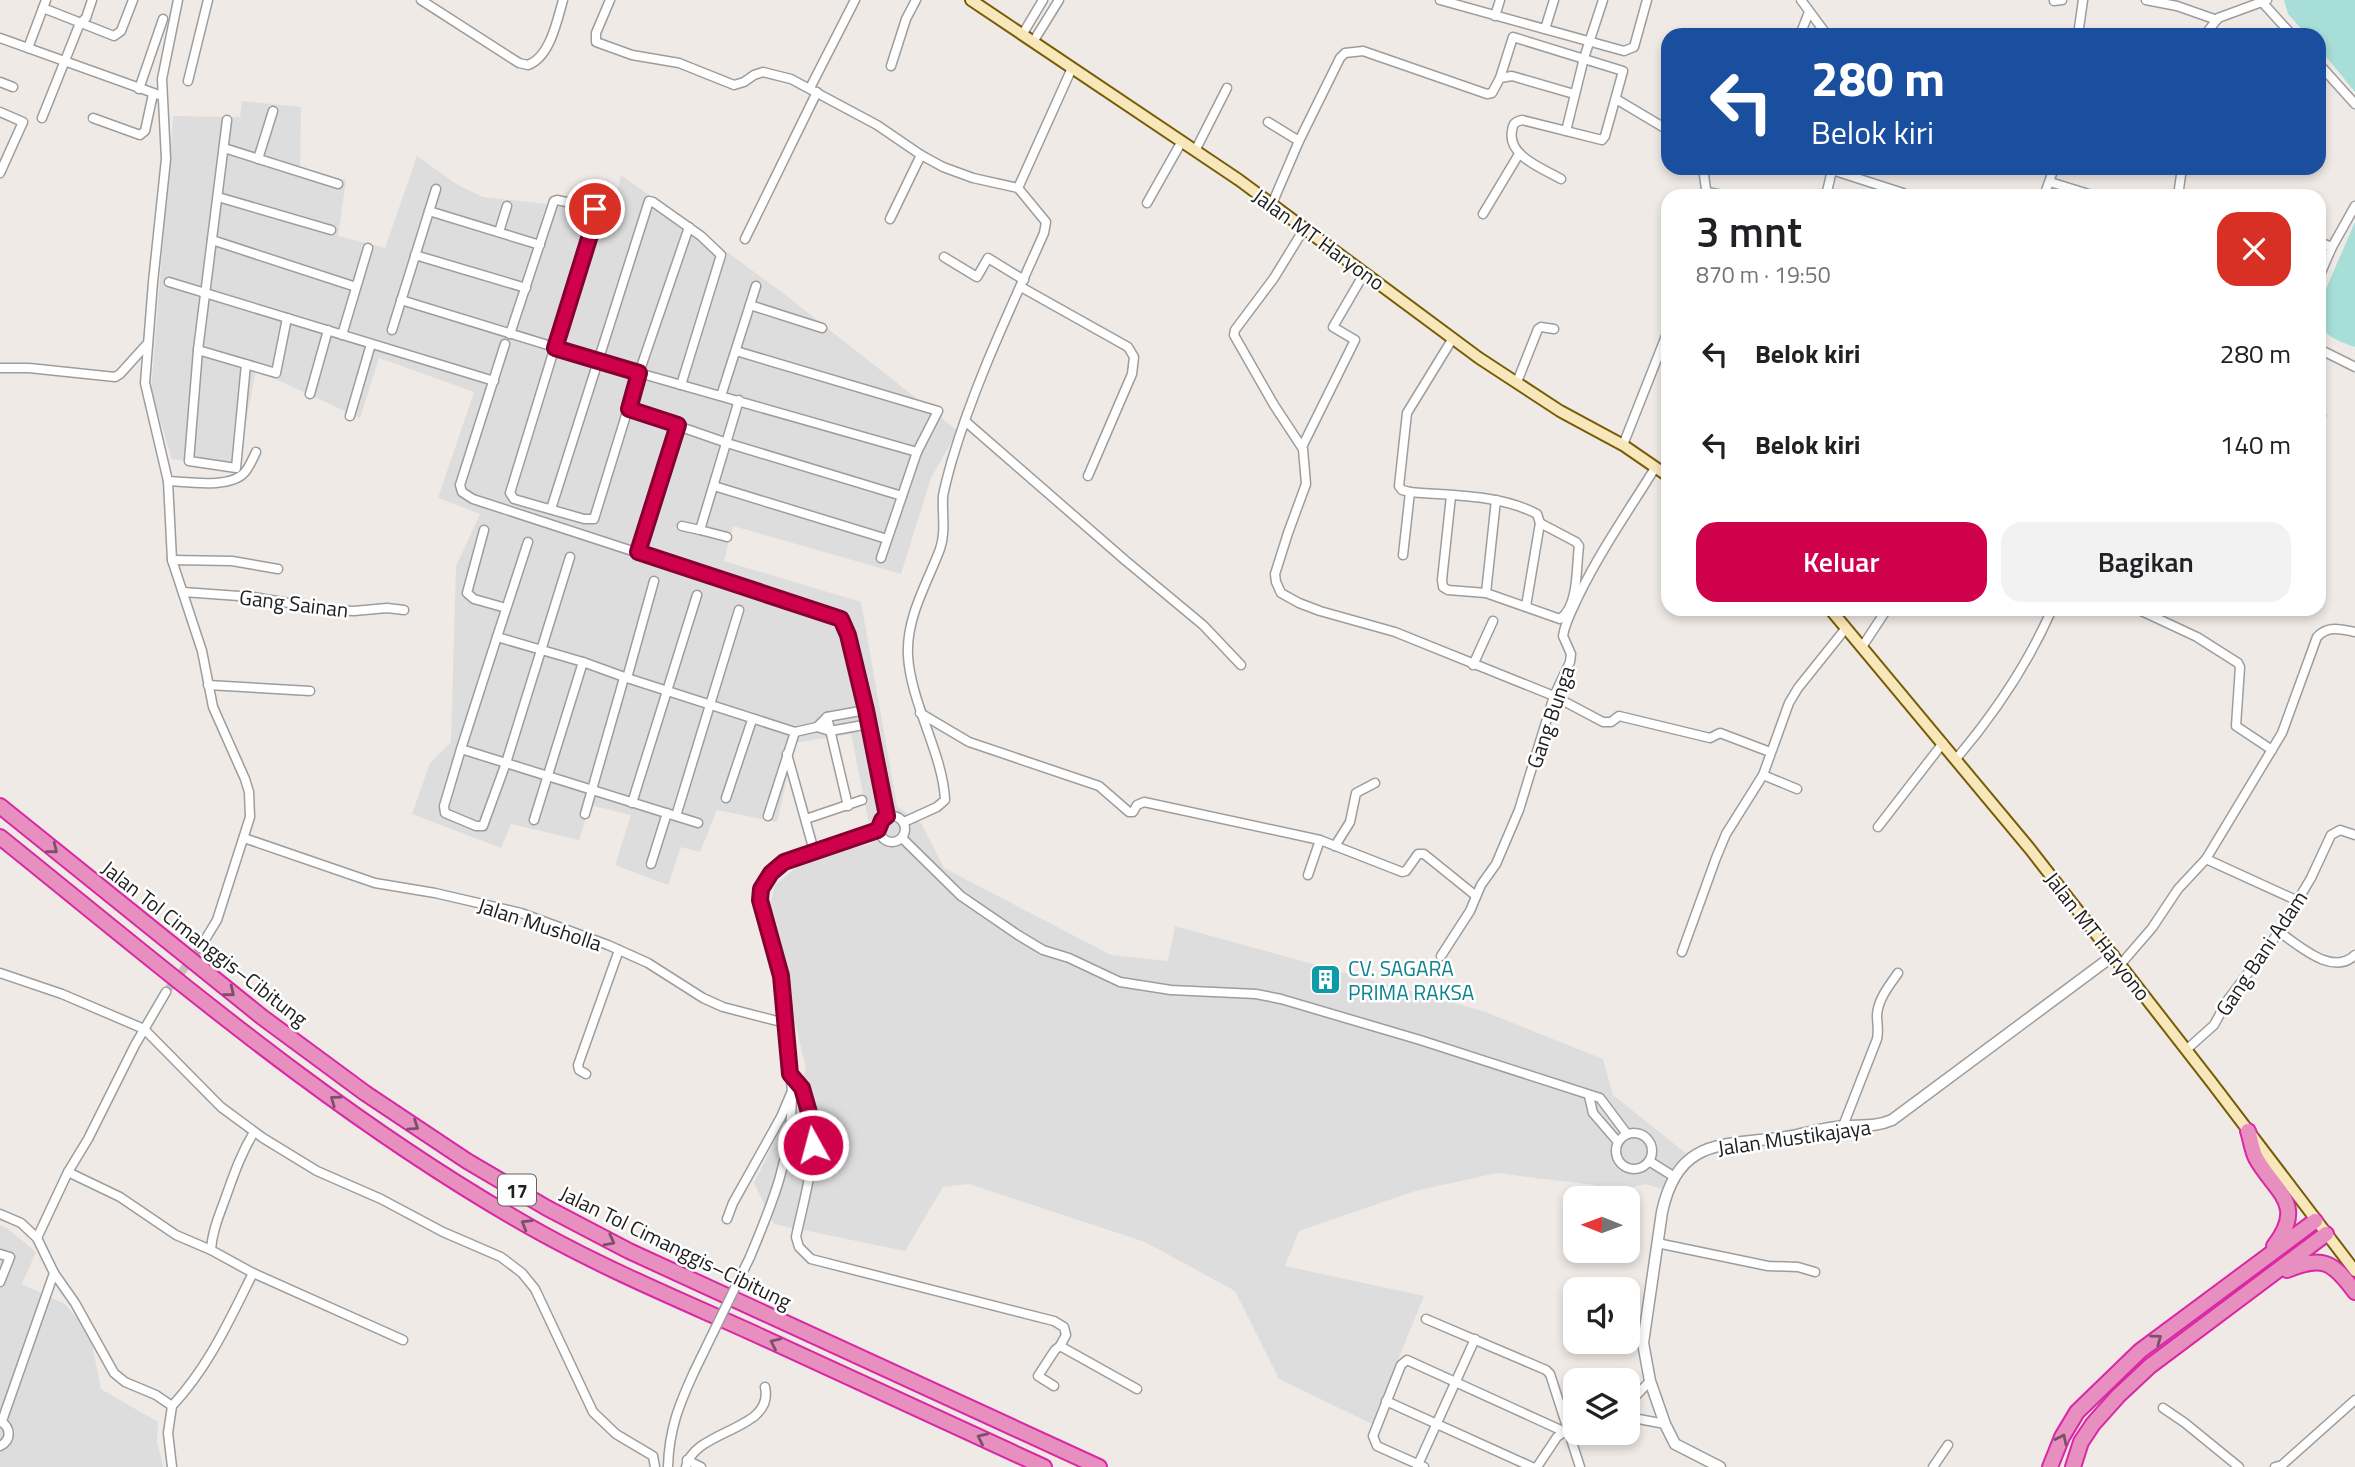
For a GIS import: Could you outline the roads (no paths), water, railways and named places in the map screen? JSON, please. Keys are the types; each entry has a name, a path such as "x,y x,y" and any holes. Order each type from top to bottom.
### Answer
{"highway":[{"name":"Jalan Tol Cimanggis–Cibitung","path":"0,806 262,1017 365,1093 467,1161 629,1251 1099,1467"},
{"name":"Jalan Tol Cimanggis–Cibitung","path":"0,837 259,1044 355,1115 477,1195 541,1233 638,1283 1044,1467"},
{"path":"2248,1131 2256,1157 2288,1205 2285,1232 2260,1263"},
{"path":"2050,1467 2062,1437 2077,1412 2105,1384 2140,1352 2315,1221"},
{"path":"2073,1467 2081,1442 2093,1424 2150,1366 2326,1234"},
{"path":"2273,1276 2313,1261 2328,1263 2341,1273 2355,1292"}],"main road":[{"name":"Jalan MT Haryono","path":"971,0 1239,180 1479,358 1560,411 1623,445 1661,471"},
{"name":"Jalan MT Haryono","path":"1836,616 1943,743 2117,960 2355,1272"}],"street":[{"path":"42,118 92,0"},
{"path":"93,118 140,135 145,131 157,95 178,0"},
{"path":"188,81 208,0"},
{"path":"421,0 519,63 527,65 541,56 546,48 563,0"},
{"path":"610,0 595,37 596,42 632,55 679,63 734,85 763,72 781,75 877,125 921,155 972,178 1018,188 1041,215 1046,226 979,378 951,462 943,496 944,529 940,550 912,620 908,657 920,713 945,786 945,800 937,807 904,822"},
{"path":"745,239 855,0"},
{"path":"891,66 906,19 916,0"},
{"path":"1022,35 1043,0"},
{"path":"1034,42 1059,0"},
{"path":"1440,0 1624,51 1633,47 1647,0"},
{"path":"1495,16 1500,0"},
{"path":"1545,29 1554,0"},
{"path":"1566,131 1584,58 1603,0"},
{"path":"1801,0 1821,28"},
{"path":"2079,28 2083,0"},
{"path":"2146,0 2177,6 2217,20"},
{"path":"28,48 44,4 80,23 114,36 118,35 133,1"},
{"path":"2211,28 2217,20 2265,1 2286,28"},
{"path":"1803,28 1809,12"},
{"path":"139,89 163,19"},
{"path":"1272,204 1299,141 1340,58 1346,52 1363,51 1487,94 1492,93 1500,78 1513,37 1623,71 1602,140 1522,120 1516,121 1513,126 1510,138 1518,154 1561,179"},
{"path":"0,38 157,95"},
{"path":"1018,188 1072,68"},
{"path":"2326,72 2355,104"},
{"path":"1500,78 1512,76 1574,94"},
{"path":"0,82 13,87"},
{"path":"1195,151 1227,88"},
{"path":"157,95 166,159 145,383 168,481 172,560 202,651 208,685 220,725 249,792 250,817 244,838 217,920 200,948"},
{"path":"1616,99 1661,126"},
{"path":"258,159 273,111"},
{"path":"0,112 23,122 4,155 0,173"},
{"path":"228,120 198,350 189,461 236,468 246,364"},
{"path":"1268,122 1299,141"},
{"path":"1147,203 1182,141"},
{"path":"224,148 338,184"},
{"path":"1483,214 1518,154"},
{"path":"890,219 921,155"},
{"path":"1847,175 1891,189"},
{"path":"2047,189 2052,175"},
{"path":"2050,182 2072,189"},
{"path":"392,330 436,189"},
{"path":"218,197 331,230"},
{"path":"510,334 555,201 594,208 596,211 510,493 514,499 589,520 596,518 639,373 689,227"},
{"path":"551,509 648,202 653,202 689,227 721,256 681,385"},
{"path":"499,232 507,206"},
{"path":"2326,260 2355,206"},
{"path":"429,211 540,245"},
{"path":"1304,229 1234,335 1301,447 1306,484 1276,574 1281,593 1299,603 1395,632 1554,696 1603,722 1608,723 1619,716 1710,738 1720,733 1770,752"},
{"path":"212,240 356,287"},
{"path":"2326,245 2332,247"},
{"path":"342,335 368,248"},
{"path":"415,255 526,288"},
{"path":"944,257 977,277 988,258 1022,283 1128,347 1134,357 1132,374 1088,476"},
{"path":"1301,447 1355,340 1334,327 1365,272"},
{"path":"169,282 494,381"},
{"path":"721,396 756,286"},
{"path":"401,300 639,373 917,452"},
{"path":"750,304 822,328"},
{"path":"198,350 276,373 287,318"},
{"path":"1517,382 1538,330 1541,327 1554,329"},
{"path":"310,394 328,330"},
{"path":"1453,338 1407,413 1398,480 1402,490 1410,492 1496,500 1537,514 1540,523 1526,606"},
{"path":"0,368 29,368 115,377 148,343"},
{"path":"350,415 371,344"},
{"path":"505,344 460,485 462,492 473,499 841,619 848,635 866,710 887,816"},
{"path":"1623,445 1661,349"},
{"path":"736,351 938,412 917,452 881,558"},
{"path":"2326,352 2355,367"},
{"path":"700,530 739,400"},
{"path":"629,409 727,443 902,496"},
{"path":"965,421 1203,625 1241,665"},
{"path":"638,552 678,425"},
{"path":"168,481 229,481 243,475 256,452"},
{"name":"Gang Bunga","path":"1441,956 1496,864 1519,810 1554,696 1570,662 1571,654 1563,636 1571,611 1597,558 1655,468"},
{"path":"713,486 887,539"},
{"path":"1403,555 1410,492"},
{"path":"1451,496 1443,587 1448,590 1486,593 1560,619 1572,603 1579,546 1540,523"},
{"path":"1486,593 1496,500"},
{"path":"682,526 727,537"},
{"path":"484,530 467,593 474,599 506,608"},
{"path":"528,542 444,806 445,813 476,826 485,824 570,557"},
{"path":"172,560 232,561 278,569"},
{"path":"584,814 654,581"},
{"name":"Gang Sainan","path":"183,592 253,597 331,610 404,610"},
{"path":"632,803 697,595"},
{"path":"676,816 739,610"},
{"path":"1861,647 1882,616"},
{"path":"1956,759 1984,726 2019,673 2048,616"},
{"path":"2152,616 2197,637 2238,663 2236,726 2272,750"},
{"path":"1473,665 1493,621"},
{"path":"1682,952 1726,834 1763,775 1782,720 1798,688 1846,628"},
{"path":"2117,960 2152,928 2178,889 2206,859 2272,750 2288,716 2316,637 2326,629 2333,628 2355,632"},
{"path":"496,638 583,662 794,732 817,727 830,731 869,724"},
{"path":"534,820 583,662"},
{"path":"208,685 310,691"},
{"path":"817,727 827,717 866,710"},
{"path":"920,713 969,742 1099,786 1129,812 1133,812 1137,806 1150,803 1320,840 1404,872 1418,854 1424,854 1476,896"},
{"path":"827,717 848,806"},
{"path":"726,798 752,720"},
{"path":"768,816 794,732"},
{"path":"1878,827 1943,743"},
{"path":"461,749 698,823"},
{"path":"788,754 814,851"},
{"path":"1763,775 1797,789"},
{"path":"1335,846 1350,822 1356,793 1375,783"},
{"path":"806,819 862,800"},
{"path":"651,864 667,813"},
{"path":"878,830 887,816 904,822"},
{"path":"878,830 885,841 891,842 902,838 905,831 904,822"},
{"path":"668,1467 670,1433 676,1411 750,1257 777,1189 787,1153 792,1091 781,976 760,900 761,889 771,873 784,862 878,830"},
{"name":"Gang Bani Adam","path":"2186,1050 2214,1025 2227,1001 2279,932 2331,835 2340,830 2355,835"},
{"name":"Jalan Musholla","path":"244,838 375,883 435,893 521,913 648,963 703,998 723,1007 785,1023"},
{"path":"902,838 961,896 1018,935 1043,950 1069,958 1120,982 1171,990 1255,994 1281,999 1420,1040 1600,1098 1627,1134"},
{"path":"1308,875 1320,840"},
{"path":"2206,859 2298,901"},
{"path":"2279,932 2321,960 2328,962 2353,959"},
{"path":"586,1074 578,1065 619,950"},
{"name":"Jalan Mustikajaya","path":"1673,1176 1681,1165 1710,1148 1843,1126 1883,1124 1892,1120 2117,960"},
{"path":"1843,1126 1877,1039 1878,1009 1882,996 1898,973"},
{"path":"0,974 62,994 144,1029 221,1107 254,1132 317,1171 382,1199 501,1257 522,1273 535,1289 593,1412 615,1434 653,1456 655,1467"},
{"path":"37,1238 68,1172 166,992"},
{"path":"790,1074 802,1088 814,1130 813,1159 796,1237 799,1247 811,1259 1055,1321 1064,1327 1066,1335 1038,1376 1054,1385"},
{"path":"727,1219 792,1091"},
{"path":"1589,1096 1593,1113 1618,1142"},
{"path":"211,1250 212,1235 231,1177 254,1132"},
{"path":"1638,1133 1648,1139 1652,1150 1649,1161 1638,1168 1625,1166 1616,1156 1618,1142 1627,1134 1638,1133"},
{"path":"1649,1161 1673,1176 1666,1191 1643,1343 1650,1381 1675,1444 1720,1467"},
{"path":"68,1172 120,1197 176,1235 253,1273 404,1340"},
{"path":"0,1214 21,1223 37,1238 54,1273 75,1303 114,1373 125,1382 156,1395 172,1406"},
{"path":"1657,1243 1768,1266 1798,1266 1815,1272"},
{"path":"0,1254 9,1257 0,1282"},
{"path":"0,1446 8,1440 9,1435 6,1424 1,1421 54,1273"},
{"path":"172,1467 168,1433 172,1406 197,1378 216,1347 253,1273"},
{"path":"1426,1319 1546,1370 1563,1409"},
{"path":"1475,1339 1456,1382 1437,1423 1420,1466 1377,1446 1373,1436 1401,1365 1406,1360 1456,1382 1563,1427"},
{"path":"1060,1346 1137,1389"},
{"path":"1640,1391 1650,1381"},
{"path":"701,1467 687,1464 697,1448 753,1418 765,1402 765,1387"},
{"path":"2275,1467 2282,1465 2355,1400"},
{"path":"1386,1401 1534,1467 1552,1443 1563,1435"},
{"path":"2163,1408 2239,1467"},
{"path":"1640,1419 1665,1424"},
{"path":"1575,1445 1580,1467"},
{"path":"1933,1467 1948,1445"}],"water":[{"path":"2284,0 2355,0 2355,92 2326,57 2326,28 2301,28 2288,14"},
{"path":"2355,222 2355,347 2326,333 2326,289"}],"tunnel":[{"path":"166,992 200,948"}],"place":[{"name":"CV. SAGARA PRIMA RAKSA","path":"1325,980"}]}
